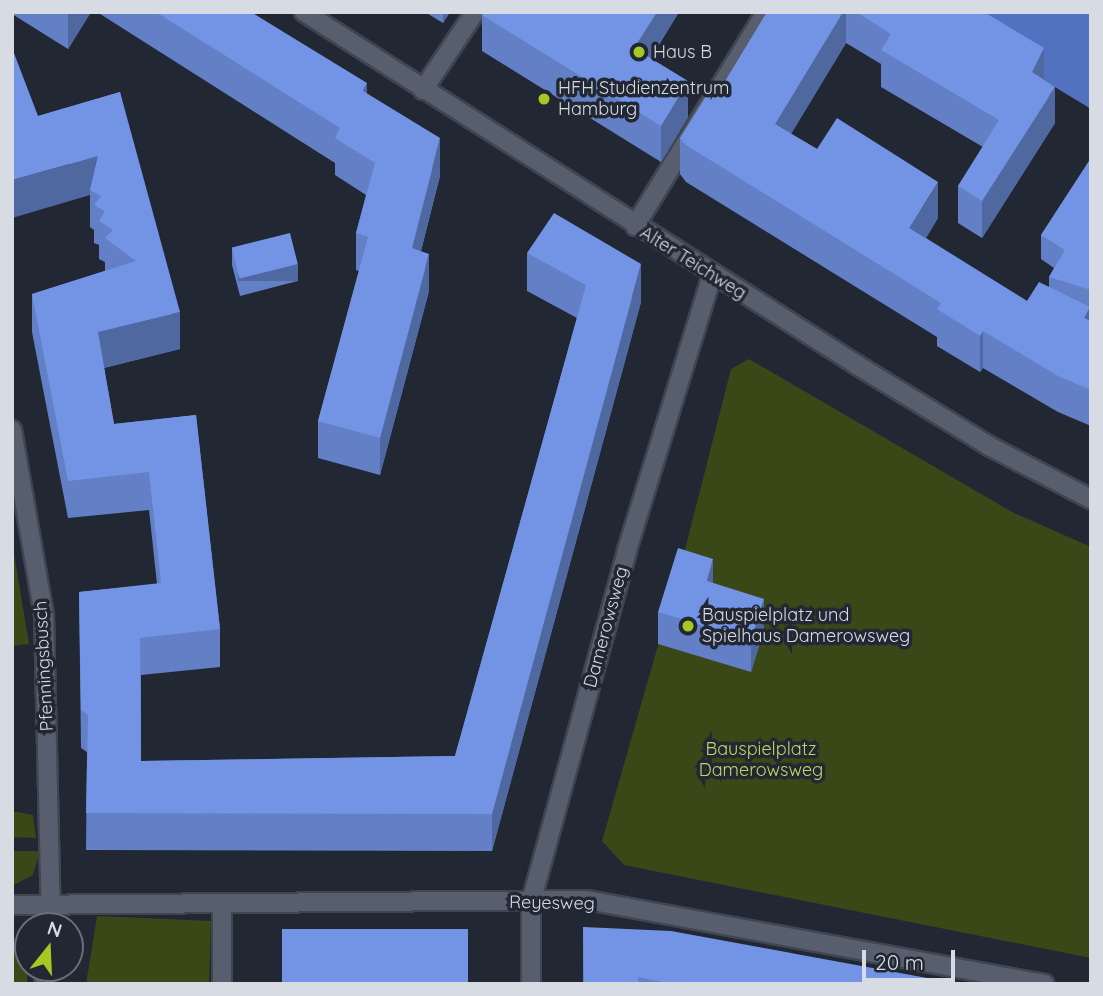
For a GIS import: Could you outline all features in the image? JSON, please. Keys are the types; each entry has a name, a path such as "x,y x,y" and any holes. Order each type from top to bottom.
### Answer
{"street":[{"name":"Alter Teichweg","path":"304,12 712,275 989,446 1091,499"},
{"path":"423,90 475,12"},
{"path":"635,226 766,12"},
{"name":"Damerowsweg","path":"531,984 531,902 627,550 712,275"},
{"name":"Pfenningsbusch","path":"12,430 44,615 52,912"},
{"name":"Reyesweg","path":"53,903 222,906 587,900 1044,984"},
{"path":"12,905 53,903"},
{"path":"222,906 222,984"}],"green space":[{"name":"Bauspielplatz Damerowsweg","path":"749,359 1012,512 1091,547 1091,958 624,865 602,841 681,565 731,369"},
{"path":"12,541 29,644 12,646"},
{"path":"12,811 33,815 36,838 12,837"},
{"path":"12,851 40,851 33,875 12,886"},
{"path":"97,916 211,921 209,984 86,984"},
{"path":"12,936 14,982 27,982 12,984"}],"water":[{"path":"931,12 1091,12 1091,109"}],"building":[{"path":"156,12 251,12 367,83 363,91 440,138 412,248 429,254 380,438 318,421 368,237 356,233 375,163 335,138 340,128"},
{"path":"484,12 657,12 634,48 688,81 661,126 482,15"},
{"path":"767,12 843,12 775,124 817,149 837,118 938,182 909,228 1027,301 1039,282 1090,307 1084,318 1091,321 1091,390 1058,376 983,331 980,336 937,309 941,303 686,145 680,138 708,93 715,98"},
{"path":"856,12 984,12 1044,48 1032,72 1055,87 982,201 958,186 999,120 881,50 891,34"},
{"path":"12,48 38,116 120,92 180,312 98,332 114,424 196,415 220,629 140,638 141,761 455,756 586,285 527,253 554,213 641,264 492,814 86,813 88,715 81,710 79,592 161,583 149,472 68,481 32,294 136,261 105,238 113,230 99,221 105,211 94,205 101,196 90,190 98,156 12,180"},
{"path":"1091,158 1091,290 1049,277 1065,250 1041,235"},
{"path":"290,233 298,264 240,279 232,248"},
{"path":"678,548 713,559 707,581 764,599 751,640 658,612"},
{"path":"583,927 671,931 960,984 672,984 638,977 638,984 584,984"},
{"path":"282,929 468,929 468,984 282,984"}],"place":[{"name":"Haus B","path":"639,52"},
{"name":"HFH Studienzentrum Hamburg","path":"544,99"},
{"name":"Bauspielplatz und Spielhaus Damerowsweg","path":"688,626"}]}
